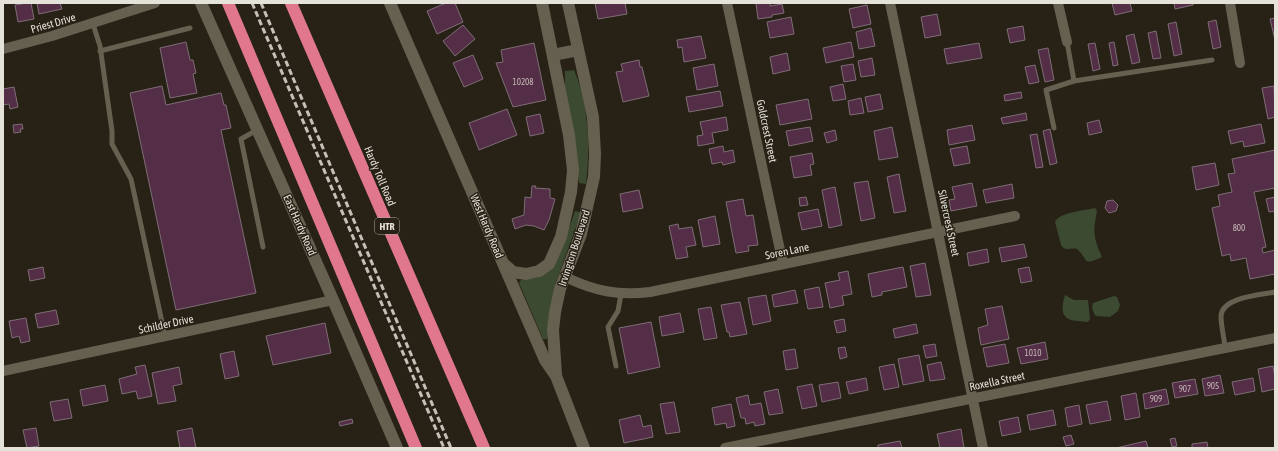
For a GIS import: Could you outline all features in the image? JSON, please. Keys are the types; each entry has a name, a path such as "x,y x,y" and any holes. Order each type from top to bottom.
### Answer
{"highway":[{"path":"228,3 416,448"},
{"name":"Hardy Toll Road","path":"290,3 484,448"}],"main road":[{"name":"East Hardy Road","path":"201,3 397,448"},
{"name":"West Hardy Road","path":"390,3 545,360 556,376 584,448"},
{"name":"Irvington Boulevard","path":"504,264 513,272 526,274 539,271 549,264 561,237 571,192 573,170 569,135 542,3"},
{"name":"Irvington Boulevard","path":"556,376 553,330 555,312 565,277 581,234 594,177 595,154 593,117 568,3"},
{"path":"552,56 578,50"},
{"path":"571,192 590,196"}],"street":[{"name":"Priest Drive","path":"3,49 93,24 155,3"},
{"name":"Goldcrest Street","path":"727,3 783,264"},
{"name":"Silvercrest Street","path":"890,3 983,448"},
{"path":"1058,3 1066,42"},
{"path":"1230,3 1240,63"},
{"name":"Soren Lane","path":"565,277 590,288 613,294 650,292 1015,216"},
{"name":"Schilder Drive","path":"3,371 333,300"},
{"name":"Roxella Street","path":"725,448 972,399 1077,376 1275,338"}],"lane":[{"path":"93,24 100,46 112,131 112,144 131,179 165,336"},
{"path":"100,51 190,28"},
{"path":"1066,42 1074,81"},
{"path":"1054,128 1046,90 1074,81 1212,60"},
{"path":"258,130 241,140 263,247"},
{"path":"1225,347 1221,315 1225,307 1233,301 1275,292"},
{"path":"616,366 608,327 618,311 621,294"}],"green space":[{"path":"574,70 584,100 587,122 588,159 586,184 579,183 565,91 565,71"},
{"path":"1095,208 1097,211 1095,234 1102,257 1088,262 1077,249 1066,249 1061,245 1055,222 1061,216 1072,212"},
{"path":"575,211 580,212 579,219 556,282 549,313 547,339 543,339 519,283 521,280 537,277 566,237"},
{"path":"1065,295 1074,300 1088,300 1090,319 1088,322 1072,320 1065,316 1063,313 1063,305"},
{"path":"1114,296 1117,297 1120,305 1118,311 1110,317 1096,316 1092,306 1093,303"}],"building":[{"path":"31,3 34,19 18,22 15,5"},
{"path":"37,3 60,3 62,9 39,14"},
{"path":"446,3 455,3 463,22 437,34 427,11"},
{"path":"595,3 625,3 627,14 598,19"},
{"path":"756,3 770,3 770,6 782,4 784,13 758,19"},
{"path":"1112,3 1130,3 1132,11 1115,15"},
{"path":"1174,3 1193,3 1193,5 1175,9"},
{"path":"867,5 871,24 853,28 849,9"},
{"path":"937,14 941,35 925,38 921,17"},
{"path":"791,17 794,34 770,38 767,22"},
{"path":"1275,18 1275,40 1270,19"},
{"path":"1216,20 1221,47 1213,49 1208,22"},
{"path":"1176,22 1182,54 1174,56 1168,24"},
{"path":"463,25 475,39 455,56 443,41"},
{"path":"1023,26 1025,40 1010,43 1007,29"},
{"path":"871,28 875,46 859,49 856,32"},
{"path":"1156,31 1161,58 1153,59 1148,33"},
{"path":"1134,34 1140,62 1132,64 1126,36"},
{"path":"701,36 706,58 684,62 682,47 678,48 677,40"},
{"path":"186,42 190,60 193,60 196,73 193,74 197,93 170,98 160,48"},
{"path":"851,42 854,57 826,63 823,48"},
{"path":"1114,42 1118,65 1113,66 1109,43"},
{"path":"534,43 546,100 513,107 496,63 503,62 501,50"},
{"path":"979,43 982,58 947,64 944,49"},
{"path":"1095,43 1100,69 1093,71 1088,44"},
{"path":"1048,48 1054,80 1045,82 1038,50"},
{"path":"787,53 790,70 773,74 770,57"},
{"path":"473,55 483,79 464,87 453,63"},
{"path":"872,58 875,75 861,77 858,61"},
{"path":"639,60 649,96 623,102 616,72 623,71 621,64"},
{"path":"714,64 718,86 697,90 693,68"},
{"path":"853,64 856,80 844,82 841,66"},
{"path":"1035,65 1039,82 1029,84 1025,67"},
{"path":"843,84 846,99 833,101 830,87"},
{"path":"162,86 166,105 221,93 224,105 226,105 231,128 221,130 256,293 176,310 130,93"},
{"path":"1274,86 1275,117 1268,119 1262,88"},
{"path":"14,87 18,107 10,109 9,104 3,105 3,89"},
{"path":"720,91 723,106 689,112 686,97"},
{"path":"1021,92 1022,98 1005,101 1004,95"},
{"path":"880,94 883,109 868,112 865,97"},
{"path":"861,98 864,113 850,115 848,101"},
{"path":"808,99 812,119 780,125 776,105"},
{"path":"507,109 517,135 479,150 469,123"},
{"path":"1026,113 1027,120 1003,124 1001,118"},
{"path":"540,114 544,133 530,136 526,117"},
{"path":"726,117 728,130 712,133 714,143 698,146 697,136 703,135 700,122"},
{"path":"1099,120 1102,132 1089,135 1087,123"},
{"path":"22,124 23,129 20,129 21,132 14,133 13,125"},
{"path":"1261,124 1265,143 1244,147 1243,141 1231,144 1228,131"},
{"path":"972,125 975,140 949,145 947,130"},
{"path":"810,127 813,141 789,146 786,131"},
{"path":"892,127 898,157 879,160 874,131"},
{"path":"1050,129 1057,163 1050,165 1043,131"},
{"path":"835,130 837,140 827,143 824,133"},
{"path":"1037,134 1043,167 1036,168 1030,135"},
{"path":"723,146 724,152 733,150 735,162 723,165 722,162 712,164 709,149"},
{"path":"967,146 970,163 954,166 950,149"},
{"path":"1275,150 1275,188 1254,192 1266,247 1262,248 1263,253 1275,250 1275,274 1250,279 1246,258 1231,261 1230,254 1222,256 1212,208 1220,206 1218,195 1232,192 1228,174 1235,173 1232,159"},
{"path":"812,153 814,164 810,165 812,175 794,178 790,157"},
{"path":"1215,163 1219,185 1196,190 1192,167"},
{"path":"899,174 906,211 894,213 887,177"},
{"path":"868,181 875,218 861,221 854,183"},
{"path":"972,183 977,206 951,211 949,200 955,199 952,187"},
{"path":"1012,184 1014,198 986,203 983,190"},
{"path":"532,186 536,186 535,188 550,189 550,198 555,199 549,220 544,230 526,225 515,229 512,219 524,215 525,197 531,198"},
{"path":"835,187 842,225 829,228 822,190"},
{"path":"639,190 643,208 623,212 620,194"},
{"path":"806,197 808,205 800,206 799,198"},
{"path":"1275,197 1275,211 1269,212 1266,199"},
{"path":"743,199 746,216 753,215 758,245 748,246 749,251 736,253 726,202"},
{"path":"1113,200 1118,205 1116,211 1109,213 1105,208 1107,201"},
{"path":"818,209 822,226 802,230 798,213"},
{"path":"715,216 720,244 703,247 698,220"},
{"path":"678,224 679,229 692,227 696,245 686,247 688,257 676,259 669,226"},
{"path":"1024,244 1027,257 1002,262 999,248"},
{"path":"987,249 989,262 969,266 967,253"},
{"path":"925,263 931,295 916,297 910,266"},
{"path":"43,267 45,278 30,281 28,270"},
{"path":"903,267 907,287 882,292 882,295 872,297 868,274"},
{"path":"1029,267 1032,281 1021,283 1018,269"},
{"path":"848,271 852,294 842,296 844,305 830,308 825,283 840,280 838,273"},
{"path":"819,287 823,307 808,309 804,290"},
{"path":"795,290 798,303 774,307 772,295"},
{"path":"766,295 771,321 753,325 748,298"},
{"path":"740,302 747,334 730,337 729,332 727,332 721,305"},
{"path":"1002,306 1009,339 981,345 978,328 988,325 985,309"},
{"path":"711,307 717,338 704,340 698,309"},
{"path":"56,310 59,324 38,328 35,314"},
{"path":"680,313 684,332 662,336 659,317"},
{"path":"26,318 30,341 21,343 19,336 12,338 9,321"},
{"path":"844,319 846,331 837,333 834,321"},
{"path":"651,322 660,367 628,374 619,328"},
{"path":"325,323 331,353 273,365 266,336"},
{"path":"916,324 918,333 895,338 893,329"},
{"path":"1045,342 1048,359 1021,364 1017,348"},
{"path":"935,344 937,356 926,358 923,346"},
{"path":"1005,344 1009,363 987,367 983,348"},
{"path":"845,347 847,357 840,359 838,348"},
{"path":"795,349 798,368 786,370 783,351"},
{"path":"234,351 239,376 225,379 220,354"},
{"path":"919,355 924,381 903,385 898,359"},
{"path":"941,362 945,379 930,381 927,365"},
{"path":"894,364 899,387 884,390 879,367"},
{"path":"145,365 152,396 138,399 136,391 122,394 119,379 137,374 135,367"},
{"path":"1273,366 1275,389 1262,392 1258,369"},
{"path":"179,367 182,384 173,386 176,401 158,404 152,373"},
{"path":"1220,375 1224,393 1205,396 1202,379"},
{"path":"866,378 868,390 849,394 846,382"},
{"path":"1253,378 1255,391 1235,395 1232,382"},
{"path":"1195,379 1198,394 1175,398 1172,383"},
{"path":"838,382 841,398 822,402 819,385"},
{"path":"812,384 817,406 802,409 797,387"},
{"path":"105,385 108,401 83,406 80,390"},
{"path":"778,389 783,413 769,415 764,392"},
{"path":"1166,389 1169,404 1145,409 1143,394"},
{"path":"1136,393 1140,417 1125,420 1121,396"},
{"path":"748,395 750,405 761,403 765,424 755,426 754,422 746,424 745,418 741,418 736,398"},
{"path":"68,399 72,418 54,421 50,402"},
{"path":"1107,401 1111,420 1090,424 1086,405"},
{"path":"674,402 680,432 666,434 660,404"},
{"path":"731,404 735,426 727,428 726,423 715,425 712,408"},
{"path":"1079,405 1082,424 1068,427 1065,408"},
{"path":"1053,410 1056,425 1030,430 1027,415"},
{"path":"640,415 643,427 651,425 653,437 624,443 619,420"},
{"path":"1018,417 1021,432 1002,436 999,421"},
{"path":"352,419 353,423 340,426 339,422"},
{"path":"36,428 39,446 27,448 23,430"},
{"path":"192,428 196,448 180,448 177,431"},
{"path":"961,429 964,448 940,448 937,434"},
{"path":"1071,435 1074,444 1066,446 1063,437"},
{"path":"1175,438 1177,446 1172,447 1170,439"},
{"path":"900,441 902,448 878,448 878,445"},
{"path":"1146,441 1148,448 1116,448"},
{"path":"1207,442 1208,448 1192,448 1192,444"}],"railway":[{"path":"252,3 444,448"},
{"path":"261,3 451,448"}]}
